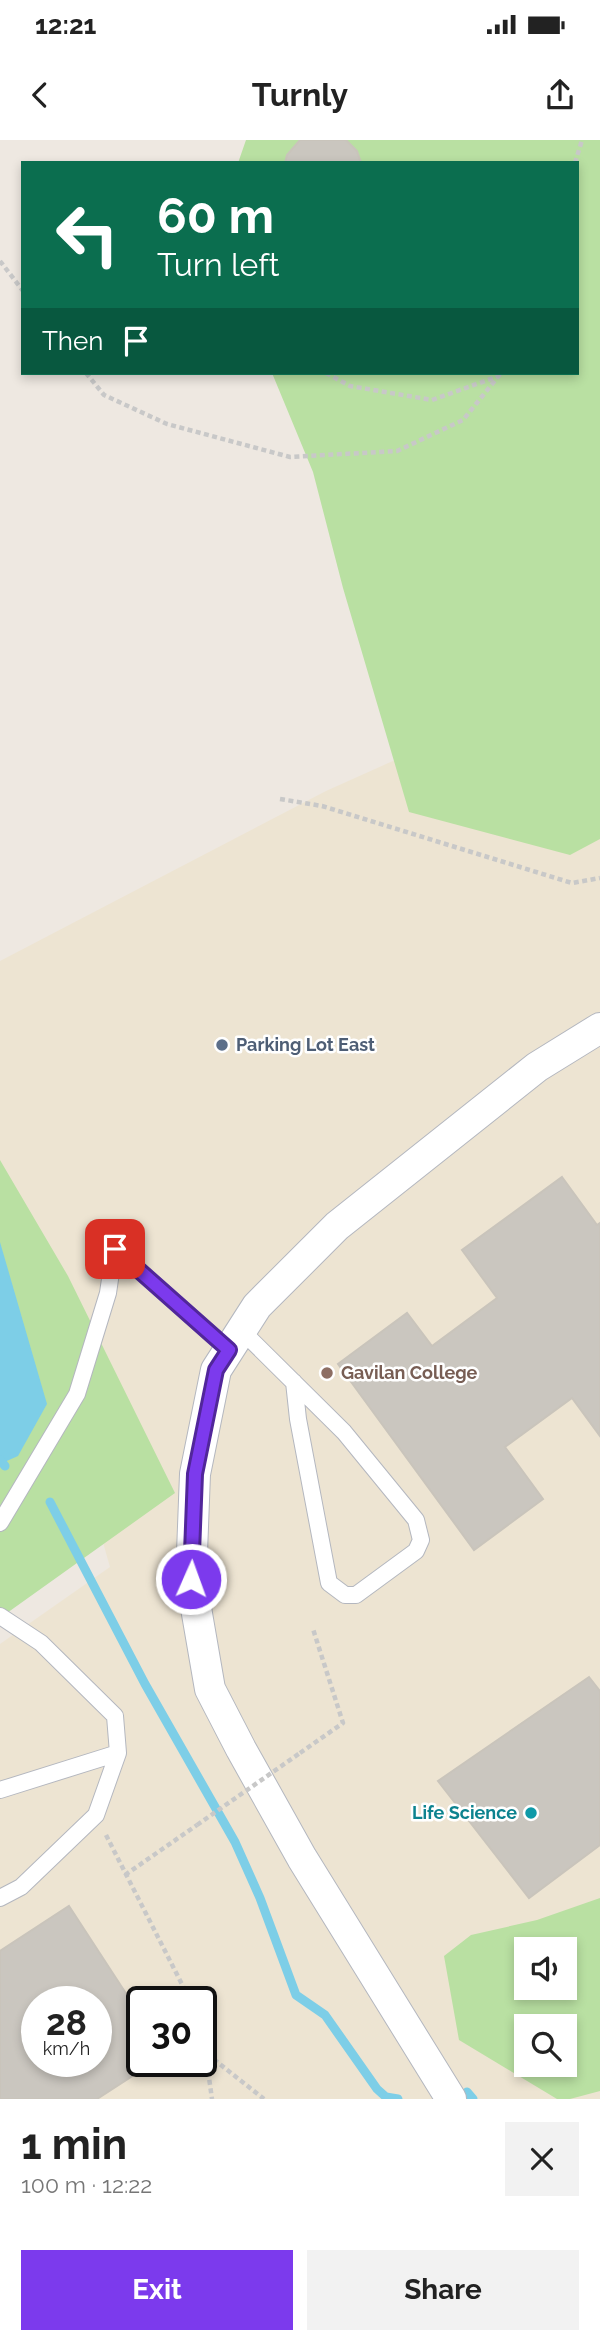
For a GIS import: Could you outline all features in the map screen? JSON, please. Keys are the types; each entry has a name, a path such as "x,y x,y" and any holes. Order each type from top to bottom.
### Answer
{"street":[{"path":"451,2099 302,1858 211,1689 191,1579 195,1474 216,1370 257,1306 337,1226 537,1067 600,1028"}],"lane":[{"path":"0,1523 77,1394 108,1293 116,1243 235,1340 293,1382 344,1432 416,1520 421,1540 416,1551 356,1595 345,1595 329,1583 293,1382"},
{"path":"0,1616 41,1643 115,1716 118,1753 96,1815 21,1887 0,1898"},
{"path":"0,1790 118,1753"}],"path":[{"path":"576,161 582,140"},
{"path":"0,261 21,288"},
{"path":"88,375 104,395 167,424 290,457 397,451 463,420 499,375"},
{"path":"330,375 350,386 432,400 497,375"},
{"path":"280,799 322,806 572,883 600,877"},
{"path":"125,1875 343,1723 313,1629"},
{"path":"96,1815 183,1986"},
{"path":"217,2062 264,2099"},
{"path":"209,2077 212,2099"}],"shaded area":[{"name":"Gavilan College","path":"600,668 600,2099 0,2099 0,1644 110,1567 0,1179 0,961 326,791"}],"green space":[{"path":"246,140 600,140 600,839 570,855 409,812 343,588 313,472 273,375 579,375 579,161 239,161"},
{"path":"0,1160 68,1276 175,1493 0,1618"},
{"path":"600,1898 600,2091 570,2099 557,2099 520,2077 577,2077 577,2014 514,2014 514,2073 459,2040 444,1956 471,1935 537,1920"}],"water":[{"path":"0,1242 47,1404 18,1456 0,1464"}],"building":[{"path":"300,140 346,140 357,151 360,161 286,161 287,155"},
{"path":"562,1177 597,1225 600,1223 600,1436 572,1398 505,1447 543,1499 474,1550 338,1364 407,1313 432,1346 497,1298 462,1250"},
{"name":"Life Science","path":"589,1677 600,1691 600,1845 529,1898 438,1781"},
{"path":"69,1906 126,1993 126,2077 131,2077 97,2099 0,2099 0,1951"}],"waterway":[{"path":"0,1460 5,1466"},
{"path":"50,1502 145,1684 235,1842 260,1898 296,1995 325,2015 377,2089 386,2097 398,2099"},
{"path":"467,2092 473,2099"}],"place":[{"name":"Parking Lot East","path":"222,1045"},
{"name":"Gavilan College","path":"327,1373"},
{"name":"Life Science","path":"531,1813"}],"route":[{"path":"115,1249 229,1350 216,1370 195,1474 191,1579"}]}
